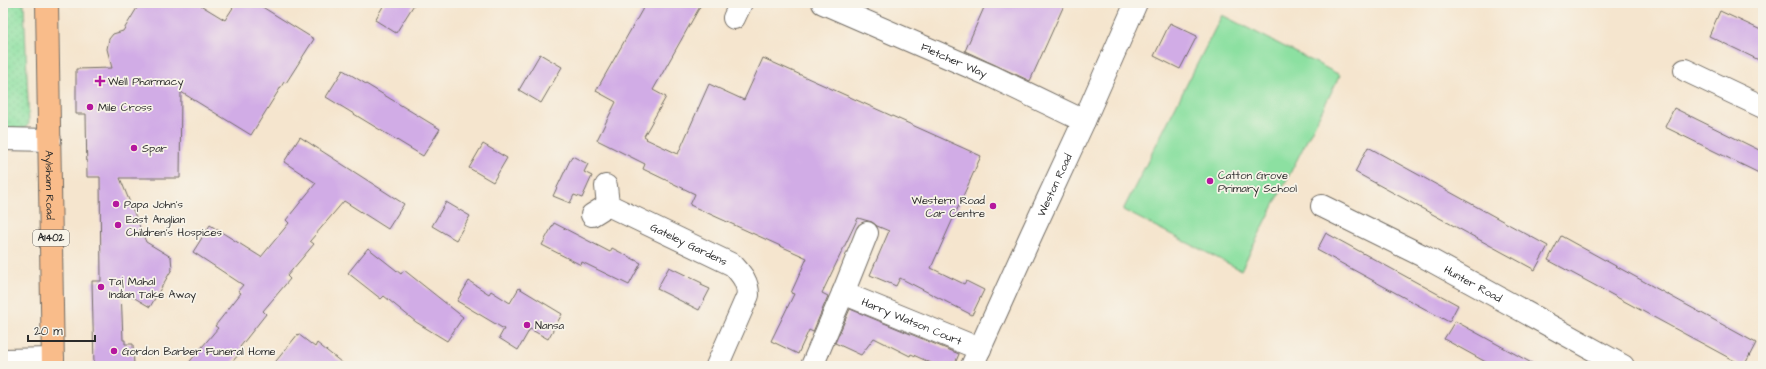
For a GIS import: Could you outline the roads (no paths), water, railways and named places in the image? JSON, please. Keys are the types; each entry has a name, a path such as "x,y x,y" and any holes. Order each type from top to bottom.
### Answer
{"main road":[{"name":"Aylsham Road","path":"47,3 53,363"}],"street":[{"name":"Fletcher Way","path":"823,3 991,76 1084,121"},
{"name":"Weston Road","path":"976,358 1136,3"},
{"path":"1685,70 1763,107"},
{"path":"3,139 50,140"},
{"name":"Gateley Gardens","path":"602,202 734,265 742,275 748,286 748,296 717,366"},
{"name":"Hunter Road","path":"1322,206 1423,256 1623,366"},
{"path":"812,366 867,233"},
{"name":"Harry Watson Court","path":"843,293 976,358"},
{"path":"3,360 53,363"}],"place":[{"name":"Well Pharmacy","path":"100,81"},
{"name":"Mile Cross","path":"90,107"},
{"name":"Spar","path":"134,148"},
{"name":"Catton Grove Primary School","path":"1210,181"},
{"name":"Papa John's","path":"116,204"},
{"name":"Western Road Car Centre","path":"993,206"},
{"name":"East Anglian Children's Hospices","path":"118,225"},
{"name":"Taj Mahal Indian Take Away","path":"101,287"},
{"name":"Nansa","path":"527,325"},
{"name":"Gordon Barber Funeral Home","path":"114,351"}]}
